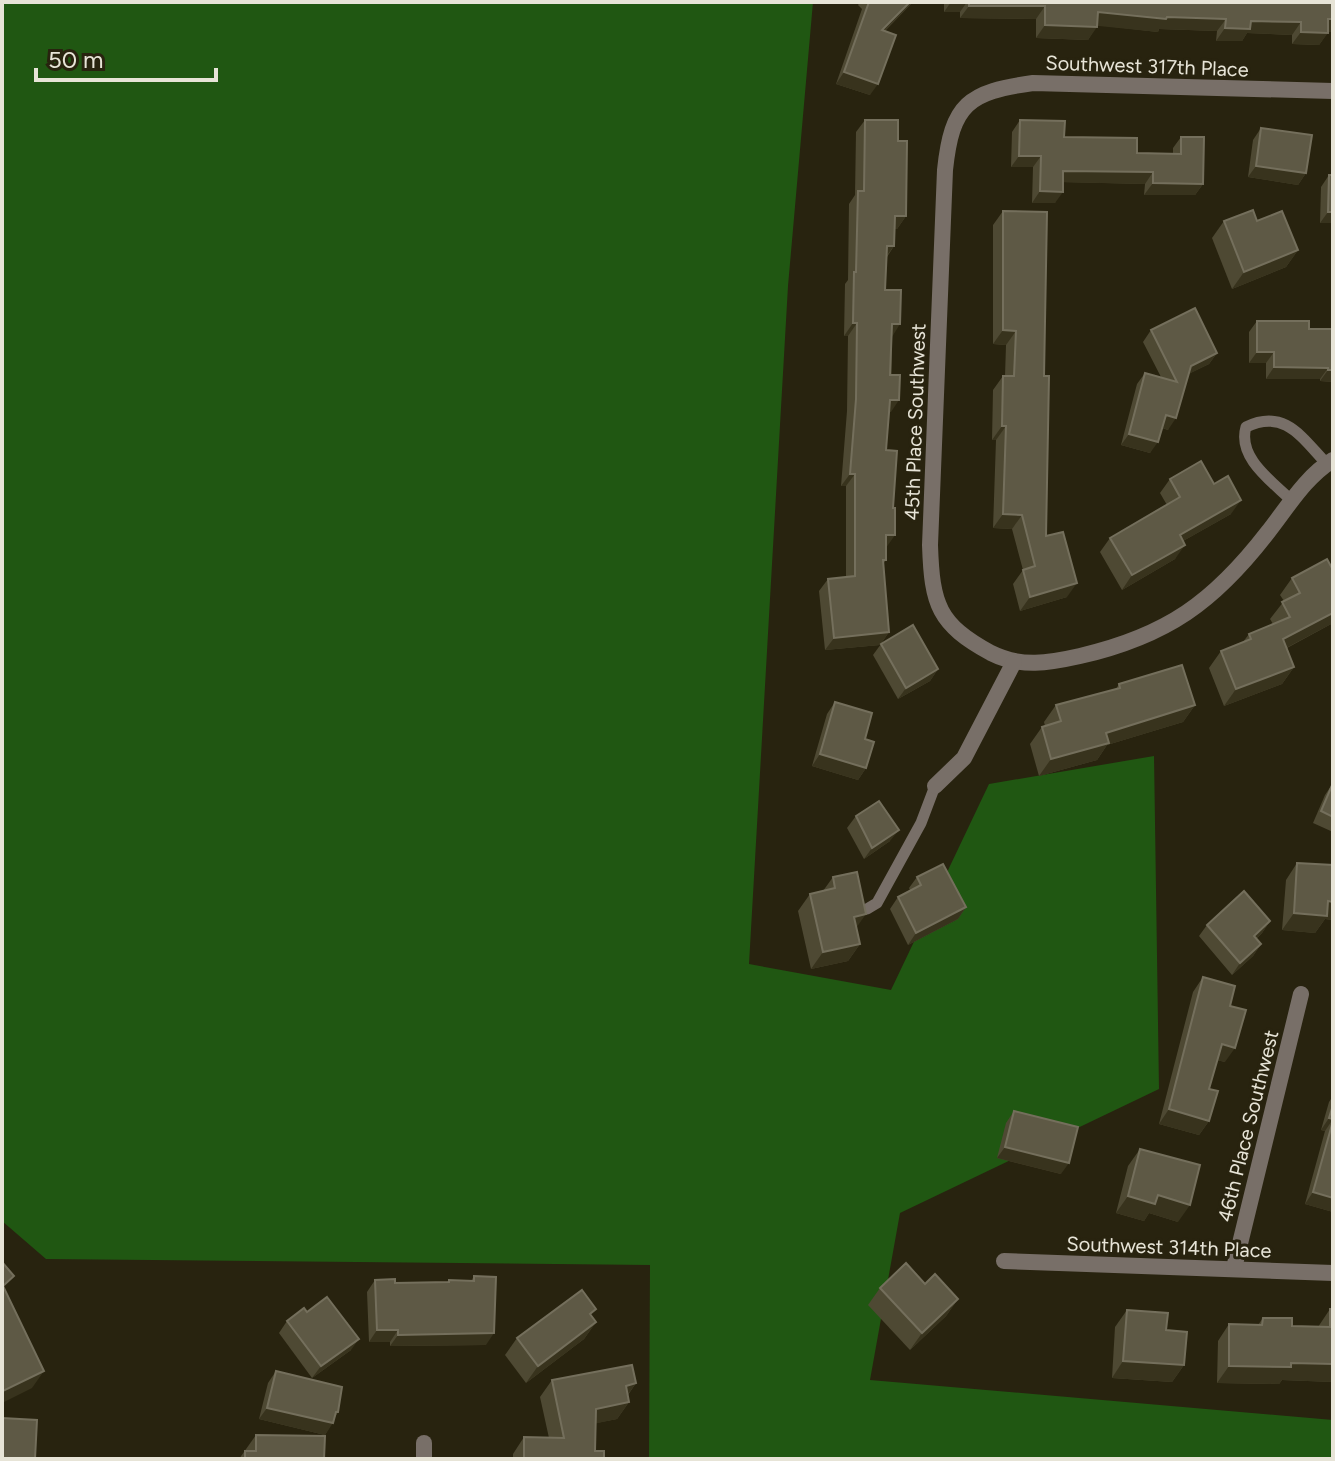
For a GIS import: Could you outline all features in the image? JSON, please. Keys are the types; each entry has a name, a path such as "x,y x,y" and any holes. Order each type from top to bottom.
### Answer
{"street":[{"name":"Southwest 317th Place","path":"964,106 996,88 1033,83 1333,91"},
{"name":"45th Place Southwest","path":"964,106 954,122 945,170 931,567 938,604 955,631 998,656 1014,662 1035,664 1104,650 1160,630 1191,612 1244,563 1292,501 1330,462"},
{"path":"935,786 964,758 1014,662"},
{"name":"46th Place Southwest","path":"1234,1268 1301,994"},
{"name":"Southwest 314th Place","path":"1004,1261 1333,1273"}],"lane":[{"path":"1292,501 1246,453 1243,438 1246,427 1260,420 1276,420 1291,427 1330,462"},
{"path":"867,909 877,903 921,823 935,786"}],"green space":[{"path":"2,2 813,2 788,286 749,964 891,990 989,784 1154,756 1159,1089 900,1213 870,1380 1333,1420 1333,1459 649,1459 650,1265 46,1259 2,1221"}],"building":[{"path":"869,2 910,2 882,30 896,35 878,84 844,72"},
{"path":"969,2 1333,2 1333,19 1328,19 1328,33 1301,32 1301,22 1251,21 1250,29 1225,28 1226,19 1166,19 1098,12 1097,27 1045,25 1045,6 969,6"},
{"path":"865,120 898,120 898,141 907,141 906,216 895,216 894,246 887,246 885,290 901,290 900,324 892,324 890,375 900,375 899,400 890,400 886,450 897,451 893,508 895,535 886,535 886,560 883,560 889,632 834,638 828,579 855,576 855,474 850,474 856,399 854,272 858,191 864,191"},
{"path":"1020,120 1065,121 1064,137 1137,138 1137,153 1181,154 1181,137 1204,137 1203,184 1153,183 1153,172 1063,171 1063,192 1040,191 1041,156 1019,156"},
{"path":"1261,128 1312,135 1306,173 1256,166"},
{"path":"1329,175 1333,175 1333,212 1328,212"},
{"path":"1253,210 1257,221 1282,211 1298,250 1244,272 1224,221"},
{"path":"1003,211 1047,212 1044,376 1049,376 1046,536 1063,532 1077,583 1030,597 1023,570 1035,566 1022,515 1003,514 1006,426 1002,426 1003,376 1014,376 1016,331 1003,330"},
{"path":"1195,308 1217,353 1191,366 1176,418 1166,415 1158,442 1129,434 1145,373 1177,382 1151,330"},
{"path":"1257,321 1309,321 1309,329 1333,329 1333,370 1274,367 1274,352 1257,352"},
{"path":"1201,461 1214,484 1228,476 1241,500 1180,535 1185,545 1132,575 1110,538 1180,497 1170,479"},
{"path":"1327,559 1333,570 1333,613 1283,639 1294,667 1236,689 1221,651 1251,639 1249,634 1290,617 1282,602 1300,593 1292,578"},
{"path":"913,625 938,669 906,688 881,644"},
{"path":"1182,665 1195,705 1106,733 1109,743 1051,759 1042,727 1061,721 1056,705 1120,688 1119,684"},
{"path":"835,702 872,713 865,739 874,742 866,768 820,754"},
{"path":"1333,783 1333,817 1321,811"},
{"path":"879,801 899,830 872,848 856,816"},
{"path":"1297,863 1333,865 1333,902 1328,901 1327,916 1294,913"},
{"path":"943,864 966,907 916,933 898,897 921,885 917,877"},
{"path":"857,872 866,914 854,917 860,944 823,952 810,894 835,888 833,877"},
{"path":"1244,891 1270,921 1254,936 1261,944 1240,963 1207,925"},
{"path":"1203,977 1235,986 1230,1006 1246,1010 1235,1048 1222,1044 1209,1089 1218,1091 1209,1121 1169,1109"},
{"path":"1014,1111 1078,1127 1069,1163 1005,1147"},
{"path":"1333,1121 1333,1198 1313,1192"},
{"path":"1140,1149 1200,1165 1190,1205 1158,1195 1155,1204 1128,1196"},
{"path":"2,1262 14,1276 3,1286 44,1371 3,1391"},
{"path":"906,1263 925,1284 935,1274 958,1299 922,1333 880,1288"},
{"path":"474,1276 496,1277 494,1333 398,1335 398,1330 377,1330 375,1280 395,1279 395,1283 474,1281"},
{"path":"582,1290 596,1309 590,1314 596,1322 538,1366 517,1338"},
{"path":"327,1297 359,1339 321,1366 287,1321 304,1308 307,1312"},
{"path":"1330,1309 1333,1309 1333,1364 1229,1366 1229,1324 1262,1325 1263,1318 1292,1318 1292,1326 1330,1327"},
{"path":"1127,1310 1168,1313 1166,1330 1187,1332 1184,1365 1123,1361"},
{"path":"632,1365 636,1383 626,1386 629,1402 596,1409 595,1451 604,1451 604,1459 524,1459 524,1437 564,1438 552,1380"},
{"path":"276,1371 342,1387 333,1423 267,1408"},
{"path":"2,1418 37,1420 35,1459 2,1459"},
{"path":"256,1435 325,1436 324,1459 245,1459 245,1451 256,1451"}]}
